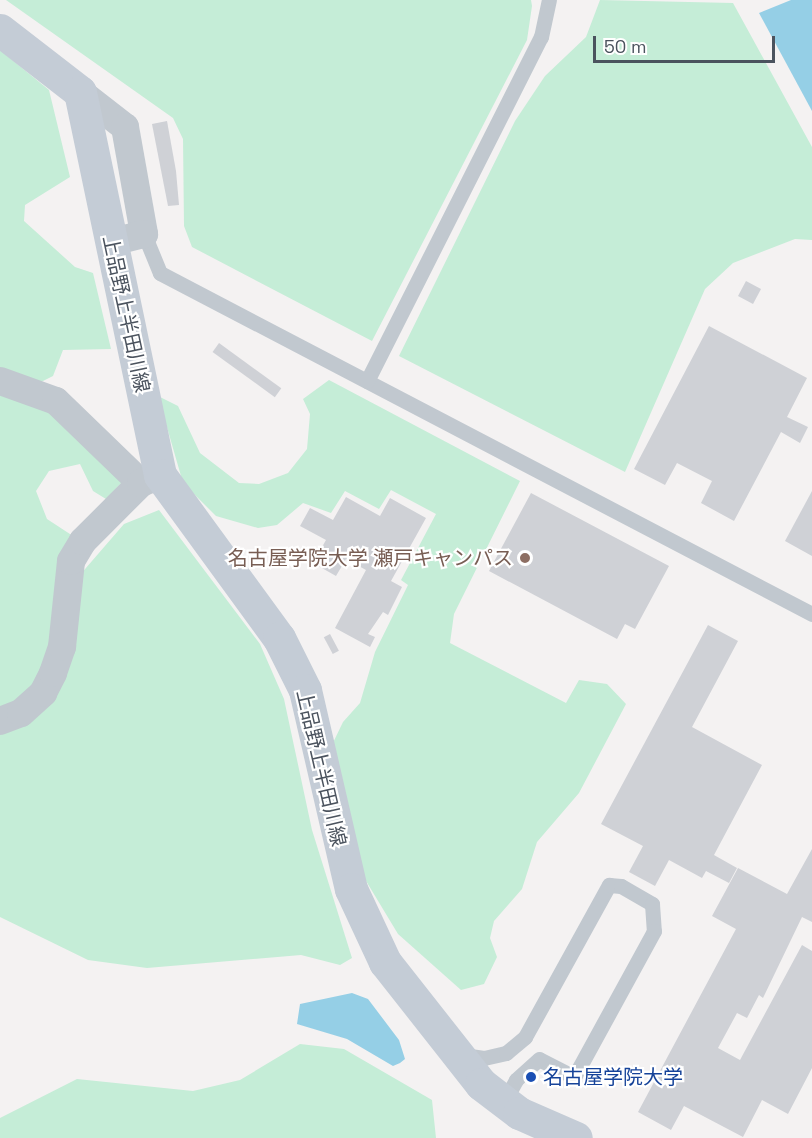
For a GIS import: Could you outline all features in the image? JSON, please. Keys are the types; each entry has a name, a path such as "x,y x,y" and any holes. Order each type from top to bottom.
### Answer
{"street":[{"path":"0,30 125,128 144,234 111,242"},
{"name":"上品野上半田川線","path":"80,93 111,242 150,479 279,638 305,690 351,889 385,962 451,1053 519,1113 576,1138"},
{"path":"0,381 56,401 150,479 83,541 71,561 62,647 43,693 21,712 0,721"}],"lane":[{"path":"366,381 541,37 549,0"},
{"path":"144,234 160,273 812,614"},
{"path":"451,1053 484,1058 506,1053 525,1036 609,885 621,886 652,904 654,931 574,1077 539,1059 516,1080 505,1100"}],"green space":[{"path":"6,0 531,0 532,6 527,40 372,341 192,247 184,226 183,139 173,118"},
{"path":"600,0 733,3 812,147 812,240 795,239 733,263 705,289 625,472 399,356 515,121 545,76 586,37"},
{"path":"0,50 49,90 70,177 25,205 24,221 75,267 93,273 111,349 63,350 53,376 37,384 0,373"},
{"path":"329,380 520,481 454,614 450,643 566,703 579,680 607,684 626,704 579,793 537,842 522,889 494,921 490,938 497,957 484,984 461,990 398,934 357,866 330,749 343,722 360,703 375,652 408,585 401,580 436,514 391,490 379,509 345,491 331,513 303,503 277,525 258,528 216,516 183,483 158,396 178,406 200,453 239,483 259,484 288,473 307,449 310,414 303,399"},
{"path":"0,389 45,404 126,478 106,499 93,491 80,464 49,471 36,491 47,519 73,536 55,636 41,681 0,711"},
{"path":"159,510 260,644 284,699 312,830 352,958 340,965 301,955 147,968 88,960 0,917 0,728 26,718 79,576 124,524"},
{"path":"300,1044 344,1049 432,1100 436,1138 0,1138 0,1118 77,1079 193,1091 240,1080"}],"water":[{"path":"791,0 812,0 812,111 759,13"},
{"path":"352,993 368,999 399,1040 405,1059 400,1063 393,1066 347,1039 297,1024 300,1004"}],"building":[{"path":"167,121 176,171 179,205 168,206 152,124"},
{"path":"746,281 761,289 753,304 738,296"},
{"path":"709,326 807,378 787,417 808,427 800,443 781,432 734,521 701,503 712,481 677,463 665,485 634,469"},
{"path":"219,343 281,388 275,397 213,352"},
{"path":"812,491 812,556 785,541"},
{"path":"531,493 669,566 635,629 625,624 617,639 489,571"},
{"path":"346,497 380,516 390,498 426,518 391,581 402,587 388,615 383,612 368,634 375,637 370,647 335,628 366,570 346,559 336,576 313,563 326,540 300,526 310,508 333,520"},
{"path":"708,625 738,641 692,727 762,765 714,855 737,868 729,883 706,871 702,878 669,860 655,886 629,872 643,846 601,824"},
{"path":"330,634 339,651 333,654 324,637"},
{"path":"812,849 812,922 802,917 763,998 759,995 747,1018 737,1013 718,1048 740,1060 802,945 812,951 812,1068 788,1114 762,1100 743,1137 684,1106 671,1130 638,1112 736,929 712,916 738,868 787,894"}],"place":[{"name":"名古屋学院大学 瀬戸キャンパス","path":"525,558"},
{"name":"名古屋学院大学","path":"531,1077"}]}
